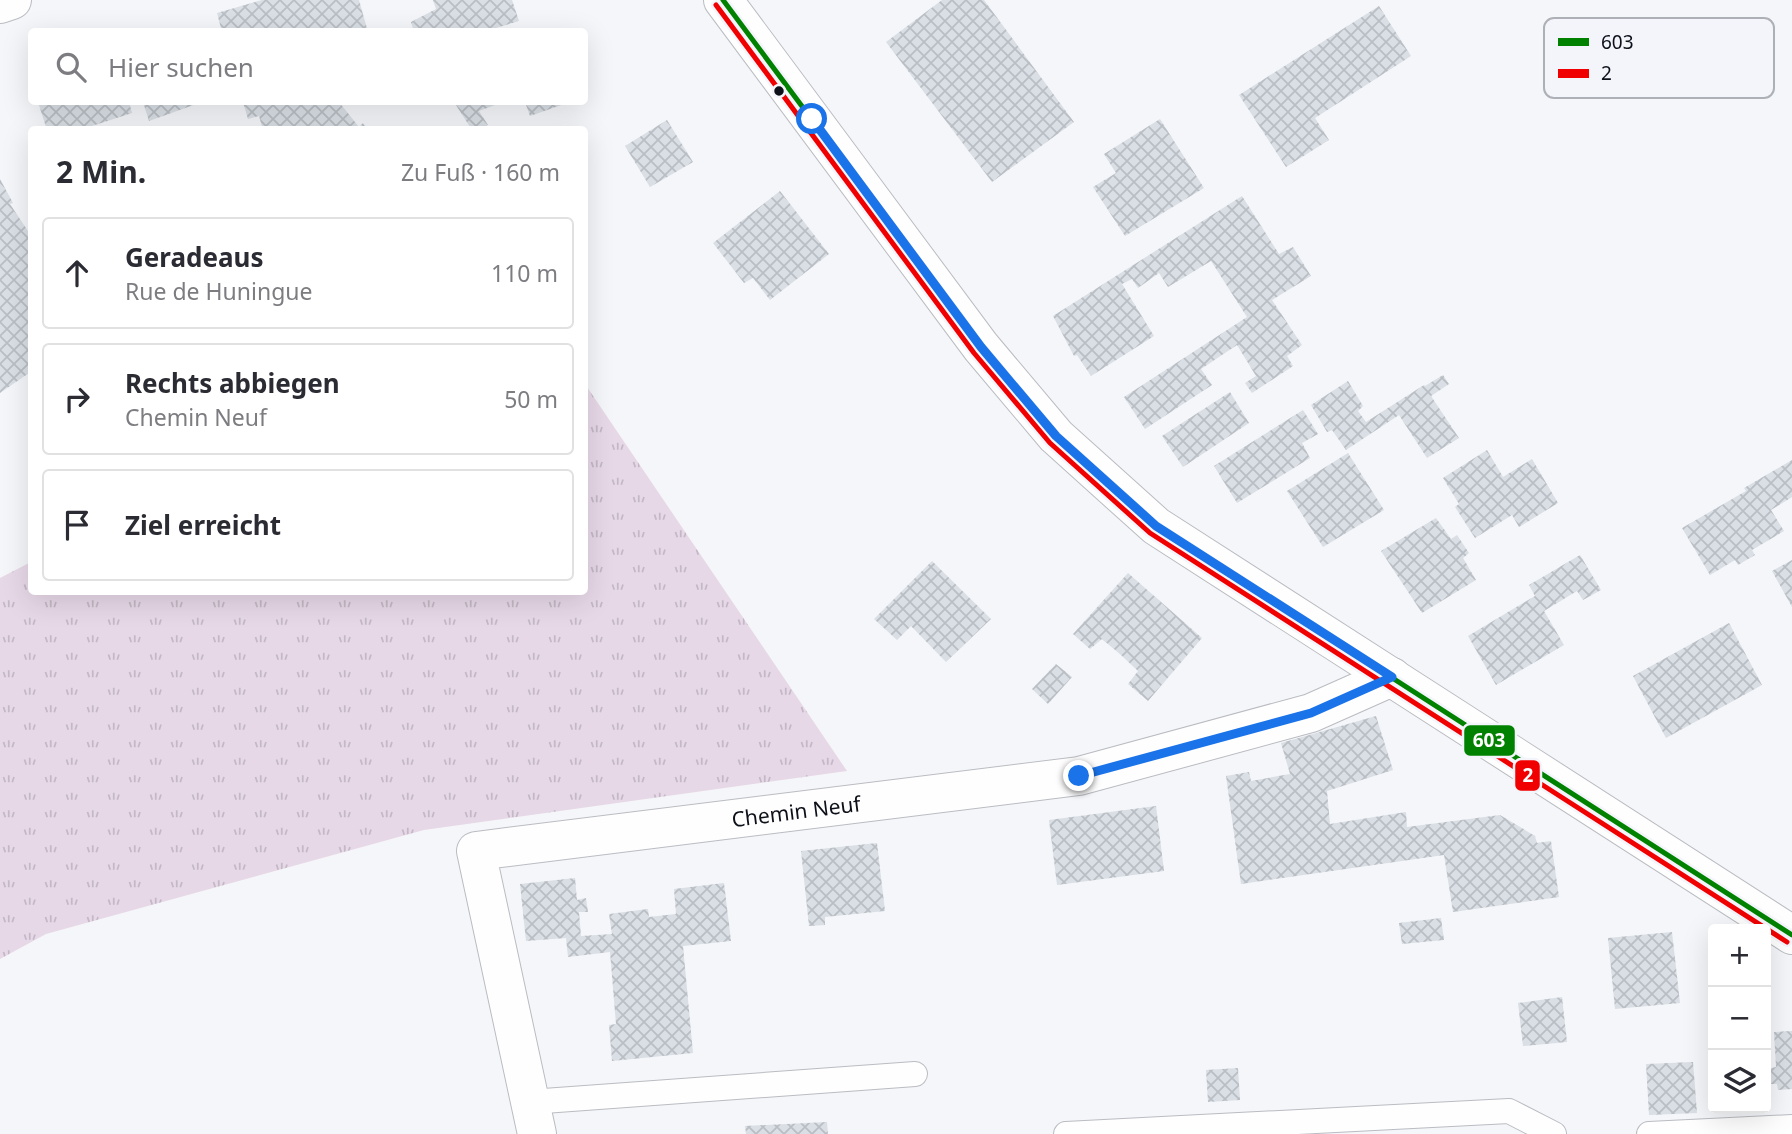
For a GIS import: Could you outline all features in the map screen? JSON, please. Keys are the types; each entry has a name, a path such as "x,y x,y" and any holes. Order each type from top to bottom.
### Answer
{"main road":[{"path":"0,4 12,0"},
{"path":"723,0 981,347 1056,436 1156,526 1792,935"},
{"name":"Chemin Neuf","path":"533,1118 476,851 1079,776 1311,713 1392,677"}],"lane":[{"path":"533,1118 915,1074"},
{"path":"1066,1134 1509,1111 1554,1134"},
{"path":"1649,1134 1792,1126"}],"green space":[{"path":"588,388 847,771 424,830 46,934 0,959 0,578 28,564 28,595 588,595"}],"building":[{"path":"262,0 359,0 367,28 221,28 217,13"},
{"path":"433,0 512,0 519,21 496,28 413,28 411,22 436,9"},
{"path":"942,0 984,0 1074,122 992,182 886,42"},
{"path":"1379,6 1411,56 1315,118 1329,140 1286,167 1239,95"},
{"path":"39,105 130,105 132,113 92,126 46,126"},
{"path":"144,105 194,105 149,121"},
{"path":"244,105 341,105 358,126 262,126 259,116 248,119"},
{"path":"456,105 495,105 479,111 488,125 469,126"},
{"path":"526,105 561,105 530,116"},
{"path":"1160,119 1204,188 1125,236 1093,187 1116,173 1104,154"},
{"path":"667,120 693,162 650,187 625,146"},
{"path":"0,179 13,203 10,204 28,231 28,374 0,393"},
{"path":"780,191 829,254 770,300 753,278 744,283 713,243"},
{"path":"1242,196 1279,254 1293,247 1311,276 1272,300 1302,345 1287,356 1293,366 1252,393 1245,383 1256,376 1237,345 1201,369 1212,385 1145,429 1124,397 1247,317 1211,261 1168,287 1159,273 1138,288 1132,279 1122,284 1154,336 1091,376 1077,355 1074,356 1053,316"},
{"path":"1443,375 1449,384 1431,396 1459,438 1427,458 1399,415 1346,450 1332,430 1327,432 1311,405 1348,381 1363,406 1358,411 1366,422"},
{"path":"1230,392 1249,423 1183,467 1162,436"},
{"path":"1303,410 1318,434 1302,443 1310,458 1237,503 1214,466"},
{"path":"1487,450 1503,477 1532,459 1558,503 1519,527 1512,515 1475,538 1455,507 1459,504 1443,478"},
{"path":"1348,453 1384,510 1323,547 1287,491"},
{"path":"1792,460 1792,497 1771,510 1784,531 1752,550 1755,555 1738,565 1735,560 1710,575 1682,528 1746,491 1744,488"},
{"path":"1436,518 1451,539 1457,535 1469,553 1463,558 1476,580 1422,613 1381,551"},
{"path":"1580,555 1601,590 1583,600 1577,591 1544,611 1564,645 1496,685 1468,636 1535,596 1529,585"},
{"path":"1792,560 1792,607 1772,571"},
{"path":"932,561 991,619 946,662 911,626 897,640 874,619"},
{"path":"1128,573 1202,638 1148,701 1128,684 1138,671 1121,655 1102,639 1090,649 1073,634"},
{"path":"1729,623 1762,685 1666,738 1633,676"},
{"path":"1056,664 1072,677 1048,704 1032,689"},
{"path":"1376,716 1393,770 1327,791 1330,824 1406,812 1407,827 1500,815 1535,836 1537,843 1551,841 1559,897 1453,912 1444,855 1241,884 1226,776 1249,772 1251,781 1290,774 1281,743"},
{"path":"1156,806 1164,871 1057,885 1049,820"},
{"path":"877,843 885,911 825,917 825,925 809,926 801,851"},
{"path":"575,878 577,900 586,898 588,912 579,912 581,936 612,934 609,914 648,909 649,917 676,914 674,889 724,883 731,941 683,946 693,1053 612,1061 609,1025 616,1024 610,952 568,957 566,938 526,941 520,884"},
{"path":"1441,918 1444,940 1402,944 1399,923"},
{"path":"1672,932 1680,1003 1615,1009 1608,938"},
{"path":"1562,997 1567,1042 1523,1046 1518,1003"},
{"path":"1792,1031 1792,1089 1778,1090 1777,1084 1771,1084 1771,1068 1776,1067 1774,1032"},
{"path":"1693,1062 1697,1113 1649,1115 1646,1064"},
{"path":"1238,1068 1240,1100 1208,1102 1206,1070"},
{"path":"827,1122 828,1134 746,1134 745,1126"}],"transit line":[{"name":"603","path":"723,0 981,347 1056,436 1156,526 1792,935"},
{"name":"2","path":"716,5 974,353 1050,443 1150,533 1787,942"}],"route":[{"path":"812,119 981,347 1056,436 1156,526 1392,677 1311,713 1079,776"}]}
